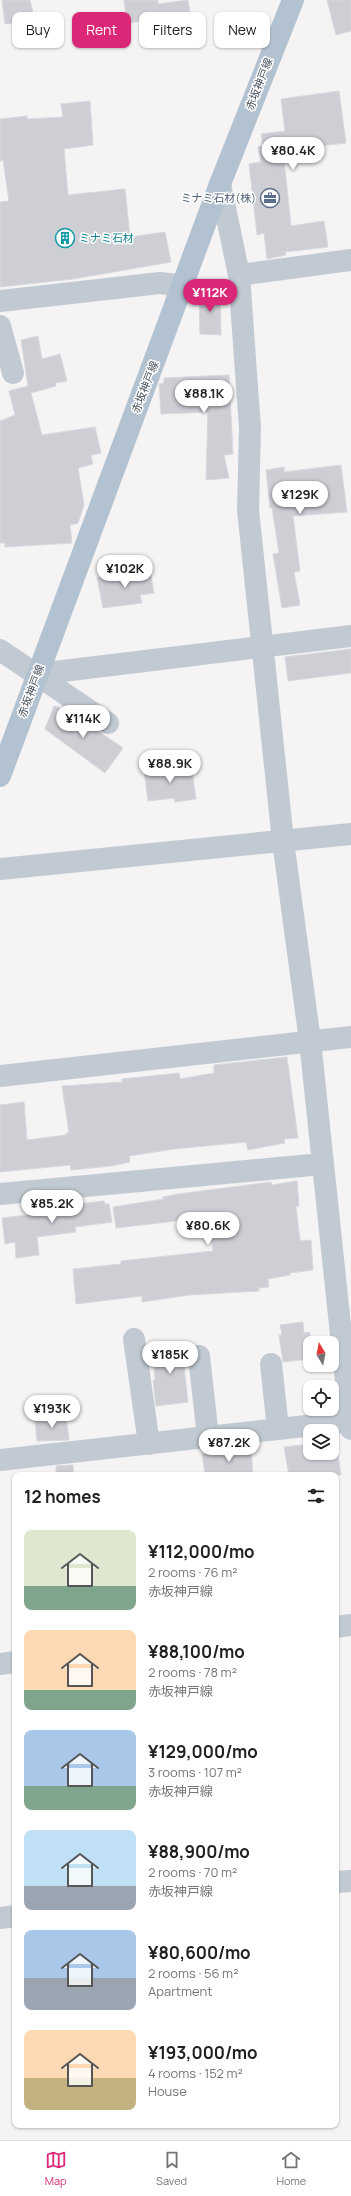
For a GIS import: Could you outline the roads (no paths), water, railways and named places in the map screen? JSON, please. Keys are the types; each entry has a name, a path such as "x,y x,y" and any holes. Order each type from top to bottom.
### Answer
{"main road":[{"name":"赤坂神戸線","path":"0,776 220,184 292,0"}],"street":[{"path":"0,1460 278,1429 351,1424 310,1041 283,841 248,510 250,428 239,275 220,184"},
{"path":"239,275 351,260"},
{"path":"0,301 160,283 183,286"},
{"path":"0,326 13,373"},
{"path":"38,674 351,636"},
{"path":"4,661 38,674 108,723"},
{"path":"0,869 351,834"},
{"path":"0,1076 351,1037"},
{"path":"0,1194 322,1164"},
{"path":"134,1339 149,1444"},
{"path":"198,1356 208,1437"},
{"path":"271,1364 278,1429"},
{"path":"339,1627 351,1625"},
{"path":"0,1664 12,1662"},
{"path":"339,1882 351,1881"},
{"path":"0,1918 12,1916"}],"place":[{"name":"ミナミ石材(株)","path":"270,198"},
{"name":"ミナミ石材","path":"65,238"}]}
